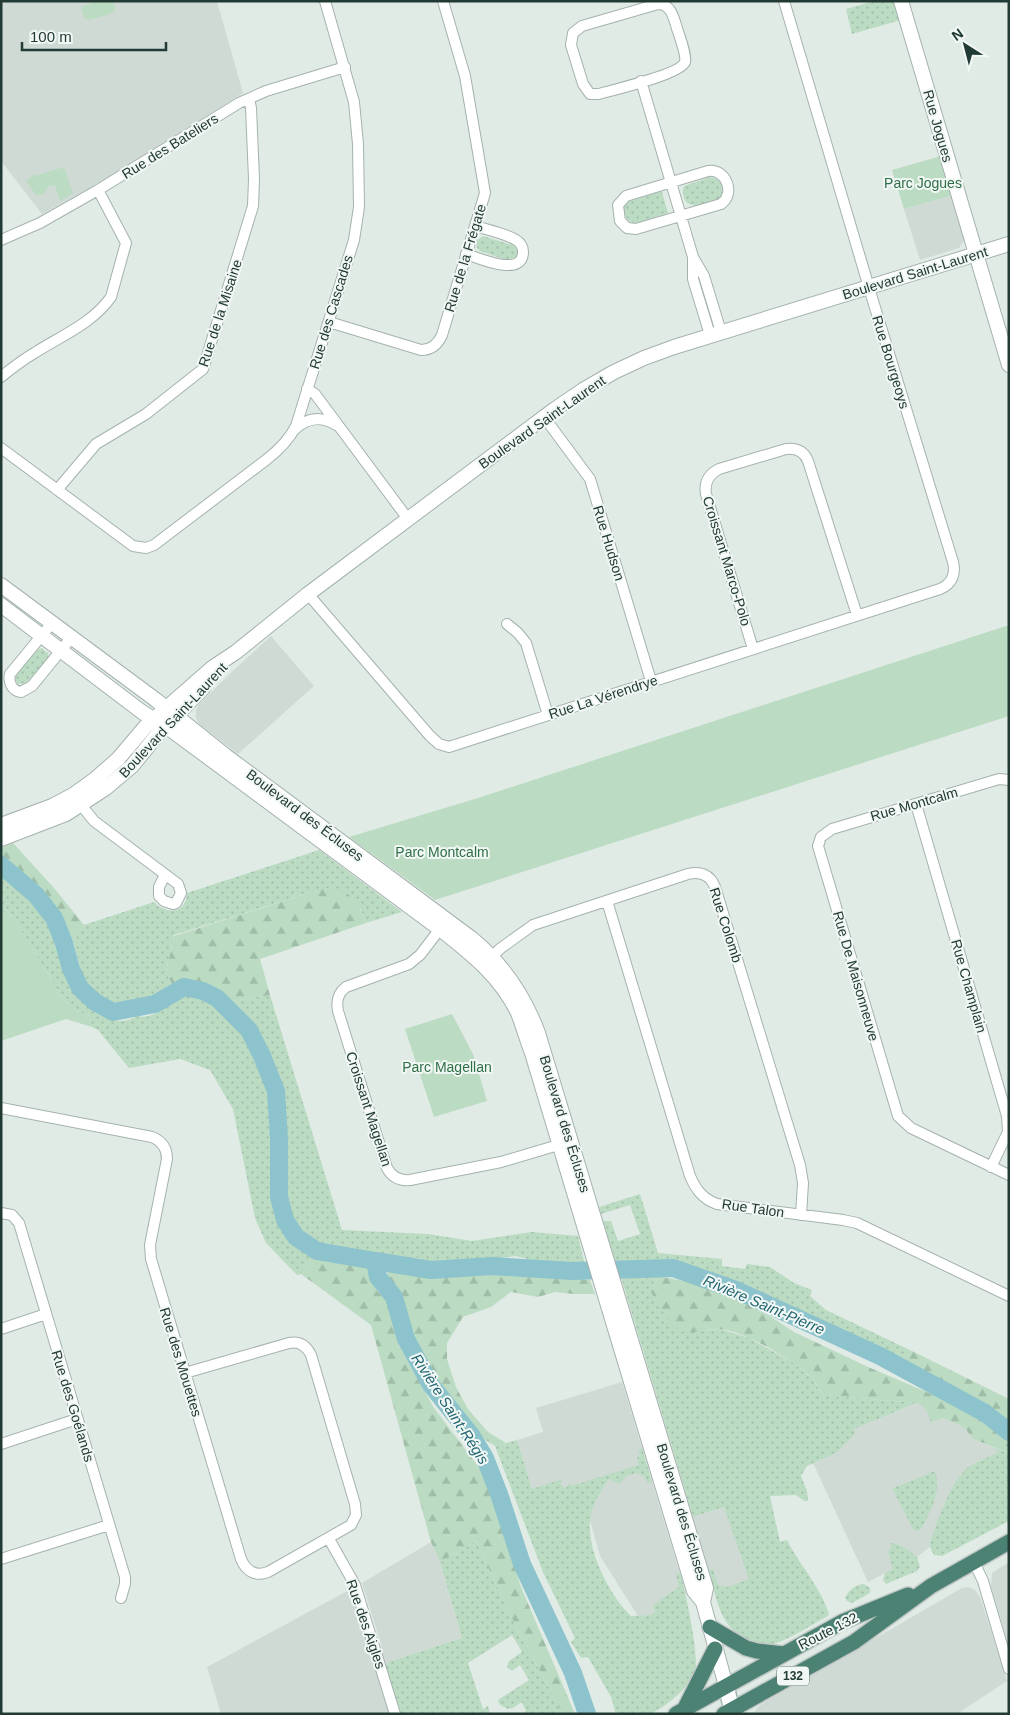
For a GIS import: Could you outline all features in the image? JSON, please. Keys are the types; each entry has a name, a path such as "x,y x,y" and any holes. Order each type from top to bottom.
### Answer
{"highway":[{"name":"Route 132","path":"730,1712 854,1642 931,1586 1009,1542"},
{"name":"Route 132","path":"680,1711 842,1622 931,1586"},
{"path":"710,1627 746,1648 784,1654"},
{"path":"680,1711 715,1649"}],"main road":[{"path":"726,1686 730,1712"}],"street":[{"name":"Rue des Cascades","path":"57,490 133,546 149,547 279,450 293,432 354,240 359,208 356,118 345,67 325,1"},
{"name":"Rue de la Frégate","path":"329,322 417,349 426,350 430,348 437,344 442,335 484,195 484,185 465,76 443,1"},
{"name":"Rue Bourgeoys","path":"784,1 868,287 953,562 953,578"},
{"name":"Rue Jogues","path":"902,1 1009,365"},
{"path":"658,4 668,7 673,15 685,62 676,71 641,81 599,94 590,94 583,84 571,45 573,33 582,26 658,4"},
{"name":"Rue des Bateliers","path":"1,240 40,223 98,190 248,98 345,67"},
{"path":"641,81 693,257 693,279 715,334"},
{"name":"Rue de la Misaine","path":"57,490 96,444 146,414 203,369 253,206 254,178 251,108 248,98"},
{"path":"716,171 723,176 728,188 727,198 721,204 630,230 623,226 618,216 618,205 626,196 671,182 716,171"},
{"path":"1,377 36,352 74,330 107,302 111,296 126,243 98,190"},
{"path":"466,254 509,266 519,262 523,255 522,247 516,240 475,226"},
{"name":"Boulevard Saint-Laurent","path":"1,825 52,806 82,788 112,766 165,718 207,672 236,652 308,594 544,417 583,390 624,367 654,354 1009,244"},
{"path":"307,390 315,394 408,519"},
{"name":"Rue Hudson","path":"544,417 590,479 651,681"},
{"path":"293,432 305,422 318,418 329,421 340,428"},
{"path":"1,448 57,490"},
{"name":"Croissant Marco-Polo","path":"753,649 705,489 710,475 719,469 786,449 796,449 804,453 857,615"},
{"name":"Rue La Vérendrye","path":"308,594 430,736 439,744 448,747 945,587 953,578"},
{"name":"Boulevard des Écluses","path":"1,586 71,638 165,718 443,925 472,954 488,961 520,1020 565,1143 606,1280 706,1588 703,1602 726,1686"},
{"name":"Boulevard des Écluses","path":"1,605 61,651 165,718"},
{"path":"52,623 10,674 10,682 15,690 21,692 32,686 71,638"},
{"path":"507,624 526,643 548,715"},
{"name":"Boulevard Saint-Laurent","path":"1,838 56,818 81,805 106,788 124,773 165,718"},
{"name":"Rue Montcalm","path":"821,837 832,829 999,779 1009,780"},
{"name":"Rue Champlain","path":"916,804 1008,1122 1008,1132 992,1167"},
{"path":"81,805 94,821 165,875"},
{"name":"Rue De Maisonneuve","path":"821,837 818,846 819,850 898,1116 911,1128 992,1167"},
{"name":"Rue Colomb","path":"488,961 528,926 691,873 702,874 709,878 714,884 800,1165 803,1183 801,1215"},
{"name":"Rue Talon","path":"607,901 690,1176 696,1189 706,1199 717,1204 843,1220 868,1227 1009,1296"},
{"name":"Croissant Magellan","path":"443,925 420,955 409,964 346,987 338,999 338,1010 386,1168 394,1177 410,1180 502,1162 565,1143"},
{"name":"Rue des Mouettes","path":"1,1108 152,1137 164,1145 167,1159 150,1245 150,1254 241,1559 246,1568 252,1573 268,1572 328,1539"},
{"path":"992,1167 1009,1175"},
{"name":"Rue des Goélands","path":"1,1213 12,1215 19,1223 125,1577 121,1598"},
{"path":"1,1329 46,1314"},
{"path":"185,1373 288,1343 297,1342 309,1351 356,1504 356,1518 349,1527 328,1539"},
{"path":"1,1444 77,1419"},
{"path":"1,1559 109,1525"},
{"name":"Rue des Aigles","path":"328,1539 356,1588 395,1714"},
{"path":"974,1562 983,1581 1009,1669"}],"shaded area":[{"path":"1,1 217,1 243,93 112,175 42,214 1,161"},
{"path":"953,195 965,242 959,248 920,260 904,209"},
{"path":"271,636 314,686 238,754 199,724 196,718 196,710 199,704"},
{"path":"622,1382 686,1594 650,1615 638,1616 600,1556 580,1485 535,1499 517,1440 543,1432 536,1408"},
{"path":"916,1403 924,1406 931,1422 944,1418 966,1428 973,1439 995,1448 999,1453 969,1467 958,1480 945,1502 930,1542 930,1547 917,1557 868,1582 813,1463 836,1453 854,1429"},
{"path":"724,1507 751,1580 715,1593 693,1517"},
{"path":"431,1542 440,1562 462,1638 391,1661 385,1665 380,1648 382,1647 362,1583"},
{"path":"1009,1562 1009,1647 991,1586 992,1573"},
{"path":"968,1587 975,1590 980,1597 1007,1681 957,1714 753,1714 765,1702 962,1588"},
{"path":"351,1589 389,1714 221,1714 207,1667"}],"green space":[{"path":"93,1 114,1 115,11 88,20 84,18 81,8"},
{"path":"874,1 896,1 901,20 852,34 846,9"},
{"name":"Parc Jogues","path":"941,156 953,195 904,209 892,170"},
{"path":"64,167 73,193 60,201 55,185 49,186 44,194 36,195 26,181 35,174 35,176"},
{"path":"710,177 717,179 721,184 723,190 721,197 701,205 691,205 687,202 683,193 684,186"},
{"path":"662,192 668,213 636,223 628,220 623,208 627,202"},
{"path":"483,236 515,246 518,252 517,256 506,260 480,251 477,248 476,241"},
{"name":"Parc Montcalm","path":"1009,625 1009,716 435,900 349,837 478,798"},
{"path":"42,648 48,652 49,658 26,683 18,684 15,675 37,650"},
{"path":"13,843 54,888 84,925 73,941 67,927 52,904 1,855 1,848"},
{"path":"319,850 402,912 366,923 360,908 318,890 174,935 166,972 173,986 149,997 132,1002 115,1002 98,996 87,986 73,941 84,925 154,902 165,909 180,909 186,900 187,893"},
{"path":"1,872 21,889 38,910 57,944 72,987 87,1005 96,1012 106,1018 117,1021 127,1020 137,1016 154,1014 174,999 190,993 201,995 211,1001 249,1038 253,1056 271,1092 274,1105 272,1185 276,1209 280,1221 289,1236 314,1257 301,1274 297,1275 266,1243 255,1218 233,1109 210,1070 180,1059 129,1068 98,1030 92,1027 90,1016 77,1011 62,998 13,917 1,904"},
{"path":"332,887 345,892 354,900 361,910 366,923 260,959 270,995 232,1001 219,990 192,982 173,986 166,972 174,936"},
{"path":"1,904 13,917 62,998 77,1011 90,1016 92,1027 66,1019 1,1041"},
{"path":"270,995 342,1230 428,1234 472,1241 532,1232 578,1236 585,1265 554,1266 516,1256 464,1263 449,1263 434,1267 428,1266 419,1258 392,1259 335,1250 318,1244 296,1228 290,1220 282,1196 286,1160 283,1129 287,1122 286,1115 268,1058 253,1028 243,1018 239,1008 232,1001"},
{"name":"Parc Magellan","path":"452,1014 473,1054 487,1101 434,1117 405,1029"},
{"path":"640,1194 658,1253 722,1259 722,1266 745,1269 747,1264 770,1267 794,1283 812,1290 810,1296 826,1310 912,1351 898,1364 870,1354 793,1316 759,1296 724,1281 688,1270 616,1263 603,1221 611,1221 618,1241 640,1234 630,1205 601,1214 599,1207"},
{"path":"314,1257 371,1267 377,1291 388,1301 399,1345 434,1408 481,1470 521,1587 575,1714 562,1714 519,1633 476,1541 440,1562 431,1542 371,1325 301,1274"},
{"path":"387,1265 441,1274 481,1270 590,1280 595,1294 555,1292 538,1297 511,1292 491,1307 463,1317 447,1343 447,1359 456,1387 468,1409 488,1432 506,1443 495,1446 484,1439 438,1382 420,1355 412,1336 401,1298 387,1273"},
{"path":"620,1274 658,1276 651,1292 685,1332 720,1329 749,1338 794,1363 813,1379 823,1395 916,1403 854,1429 855,1434 836,1453 807,1466 801,1476 807,1491 808,1501 804,1501 796,1495 770,1496 780,1542 787,1540 815,1585 829,1614 787,1639 773,1644 758,1645 736,1633 724,1618 709,1570 713,1569 718,1585 728,1587 749,1579 724,1507 693,1517"},
{"path":"658,1276 693,1283 728,1295 762,1311 794,1332 866,1366 938,1397 969,1406 975,1415 1009,1435 1009,1453 973,1439 965,1428 944,1418 931,1422 926,1410 916,1403 823,1395 813,1379 795,1364 769,1348 742,1335 719,1329 698,1332 680,1330 665,1315 651,1292"},
{"path":"912,1351 1009,1399 1009,1421 969,1396 898,1364"},
{"path":"517,1440 532,1489 563,1479 560,1485 566,1488 570,1483 571,1486 639,1465 637,1458 640,1455 638,1451 642,1448 652,1482 648,1483 642,1475 637,1473 626,1476 620,1484 608,1479 593,1506 590,1523 594,1552 599,1567 614,1595 631,1616 650,1615 655,1612 653,1605 679,1587 676,1575 680,1572 694,1639 695,1673 688,1684 669,1702 650,1714 616,1714 611,1697 588,1657 581,1658 571,1642 575,1638 543,1572 495,1446"},
{"path":"995,1448 1009,1453 1009,1521 942,1556 934,1555 930,1542 951,1490 963,1472 970,1466 998,1453"},
{"path":"935,1471 937,1477 936,1495 924,1525 918,1531 913,1529 893,1488"},
{"path":"476,1541 519,1633 562,1714 522,1714 526,1711 522,1702 508,1709 500,1705 498,1700 529,1680 520,1665 512,1671 507,1667 509,1661 522,1652 512,1635 468,1663 483,1709 488,1706 490,1714 400,1714 385,1665 391,1661 462,1638 440,1562"},
{"path":"890,1543 901,1546 917,1557 920,1567 917,1571 886,1584 883,1580 885,1573 893,1569 888,1552 891,1548"},
{"path":"864,1584 870,1588 870,1593 852,1603 847,1601 845,1598 850,1590 857,1585"}],"waterway":[{"name":"Rivière Saint-Régis","path":"1,865 36,895 54,918 64,943 71,969 80,988 95,1002 113,1012 155,1004 184,987 203,991 217,998 249,1030 276,1091 279,1138 279,1197 285,1220 296,1237 317,1251 375,1261 378,1277 394,1297 406,1339 431,1385 471,1435 485,1458 522,1564 573,1673 587,1714"},
{"name":"Rivière Saint-Pierre","path":"375,1261 431,1270 492,1266 572,1271 673,1268 736,1290 880,1356 985,1413 1009,1432"}]}
